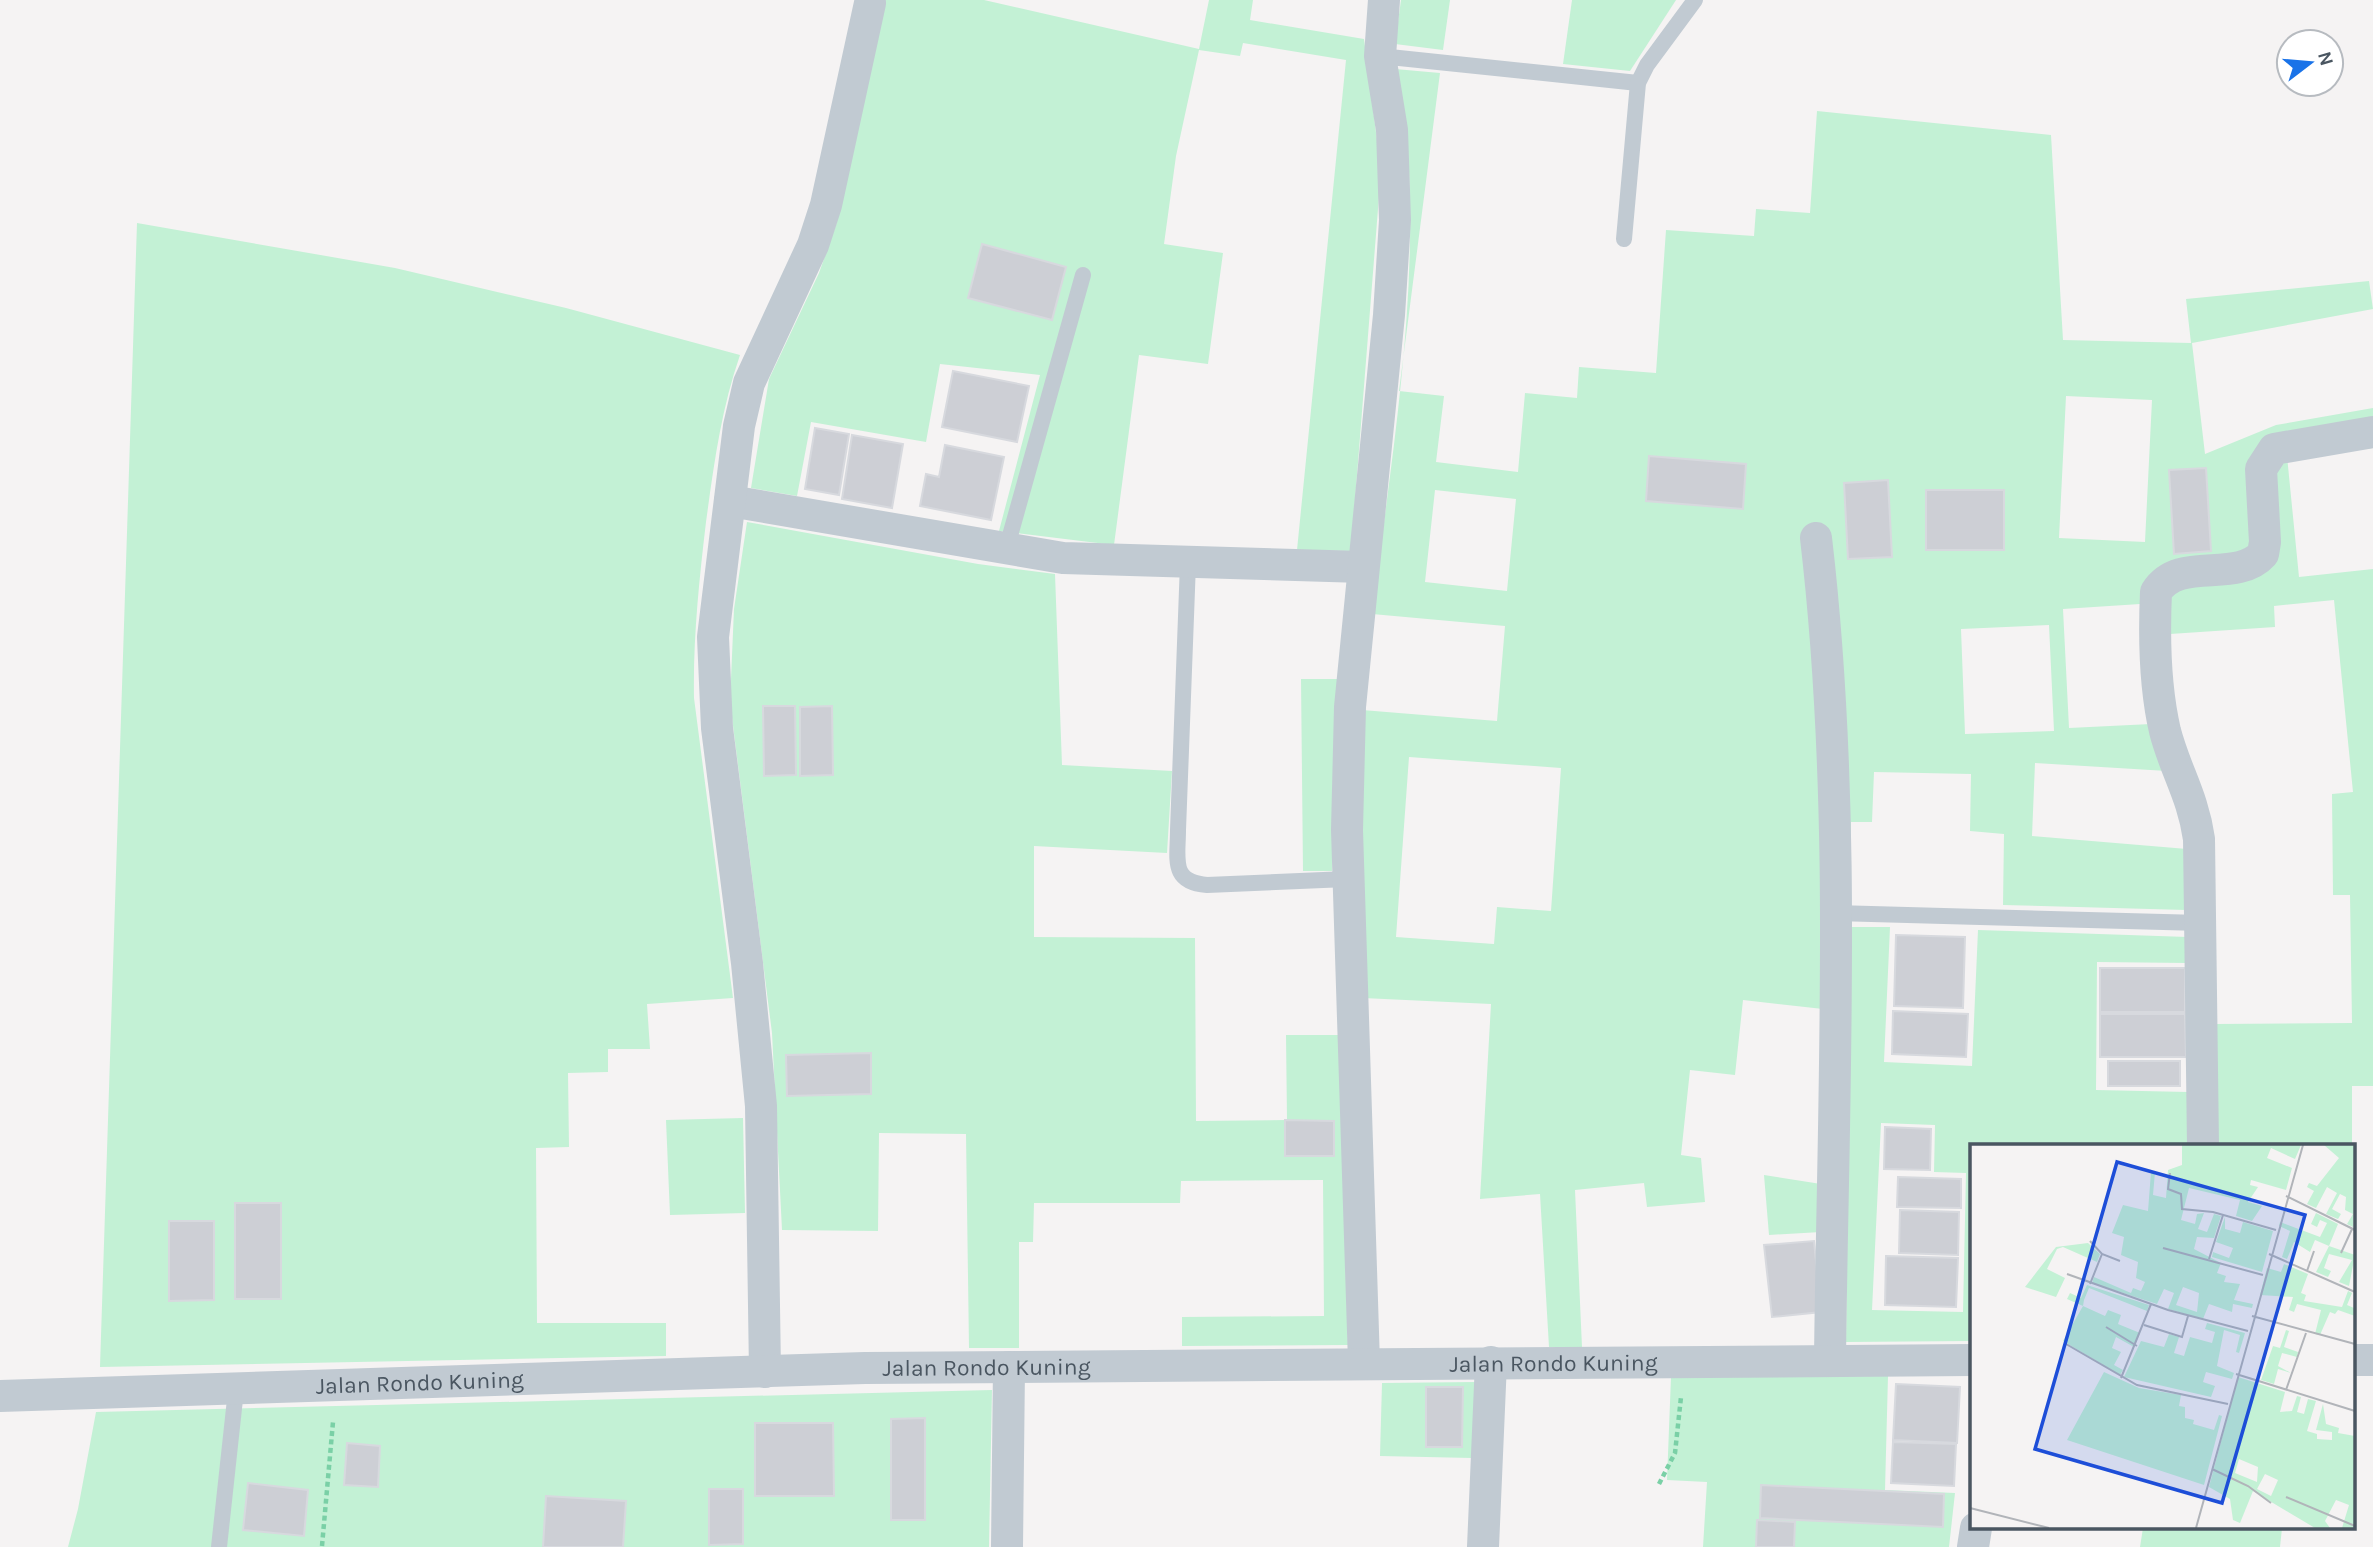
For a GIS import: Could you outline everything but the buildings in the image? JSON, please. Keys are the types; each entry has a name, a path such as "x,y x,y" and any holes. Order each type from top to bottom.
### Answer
{"street":[{"path":"1364,1363 1347,879 1350,707 1389,315 1395,220 1394,154 1380,56 1384,0"},
{"path":"765,1372 761,1106 712,669 713,637 739,426 749,383 813,245 823,215 870,3"},
{"path":"2203,1144 2200,923 2195,814 2165,730 2156,592 2169,577 2246,565 2263,554 2261,469 2274,449 2373,432"},
{"path":"730,501 1006,550 1076,559 1363,567"},
{"path":"1816,538 1833,723 1835,913 1830,1360"},
{"name":"Jalan Rondo Kuning","path":"0,1396 1009,1367 1970,1360"},
{"path":"1483,1547 1491,1362"},
{"path":"1007,1547 1009,1367"}],"lane":[{"path":"1624,239 1639,83 1647,65 1695,0"},
{"path":"1380,56 1639,83"},
{"path":"1006,550 1083,275"},
{"path":"1188,563 1178,830 1180,873 1184,880 1191,884 1207,885 1347,879"},
{"path":"1835,913 2200,923"},
{"path":"219,1547 236,1390"}],"path":[{"path":"1659,1485 1675,1453 1683,1361"},
{"path":"322,1546 336,1386"}],"green space":[{"path":"883,0 984,0 1199,49 1209,0 1253,0 1250,20 1364,39 1381,171 1351,551 1297,550 1346,60 1243,43 1240,56 1199,50 1176,156 1164,244 1223,253 1208,364 1139,355 1114,545 999,531 1040,375 940,364 926,442 811,422 797,496 751,488 769,379 819,273 836,225"},
{"path":"1401,0 1450,0 1443,50 1395,44"},
{"path":"1572,0 1676,0 1630,71 1563,64"},
{"path":"1395,69 1440,73 1403,360 1410,211 1407,142"},
{"path":"1817,111 2051,135 2063,340 2191,343 2186,299 2369,281 2373,309 2192,343 2205,454 2276,425 2373,408 2373,448 2287,456 2299,577 2373,569 2373,1086 2352,1086 2352,1144 2217,1144 2215,1024 2352,1023 2350,895 2333,895 2332,794 2353,792 2334,600 2274,606 2275,627 2170,634 2171,602 2063,609 2069,728 2151,724 2167,771 2035,763 2032,836 2187,849 2186,910 2003,905 2004,834 1970,831 1971,774 1874,772 1872,822 1851,822 1850,902 1823,1009 1743,1000 1735,1075 1690,1070 1681,1155 1701,1158 1705,1202 1647,1207 1644,1183 1575,1190 1582,1347 1549,1347 1540,1194 1480,1199 1491,1004 1363,998 1362,710 1497,721 1505,626 1372,614 1400,391 1444,396 1436,462 1518,472 1525,393 1577,398 1579,367 1656,373 1666,230 1754,236 1756,209 1810,213","holes":["2066,396 2152,400 2145,542 2059,538","1435,490 1516,499 1507,591 1425,582","2049,625 2054,731 1965,734 1961,629","1409,757 1561,768 1551,911 1497,907 1494,944 1396,937"]},
{"path":"137,223 395,268 566,308 740,355 723,417 712,479 699,588 694,676 694,698 733,998 647,1004 650,1049 608,1049 608,1072 568,1073 569,1147 536,1148 537,1323 666,1323 666,1356 100,1367"},
{"path":"747,522 978,564 1055,574 1062,765 1172,771 1167,853 1034,846 1034,937 1195,938 1196,1121 1287,1120 1286,1035 1339,1035 1348,1345 1182,1346 1182,1317 1324,1316 1323,1180 1181,1181 1180,1203 1034,1203 1033,1242 1019,1242 1019,1348 969,1348 966,1134 879,1133 878,1231 782,1230 772,1033 730,702 734,609"},
{"path":"1301,679 1338,679 1332,871 1303,871"},
{"path":"1851,927 1890,927 1884,1062 1972,1066 1978,930 2188,937 2187,963 2097,962 2096,1090 2188,1092 2188,1144 1970,1144 1970,1341 1846,1342","holes":["1881,1123 1935,1125 1934,1172 1966,1173 1963,1312 1872,1310"]},
{"path":"743,1118 745,1213 670,1215 666,1120"},
{"path":"1764,1175 1821,1184 1821,1232 1769,1235"},
{"path":"1888,1376 1885,1490 1955,1493 1949,1547 1703,1547 1707,1482 1667,1480 1671,1377"},
{"path":"1476,1382 1472,1458 1380,1456 1382,1383"},
{"path":"992,1390 989,1547 68,1547 96,1412"},
{"path":"2143,1530 2282,1530 2280,1547 2140,1547"}]}
